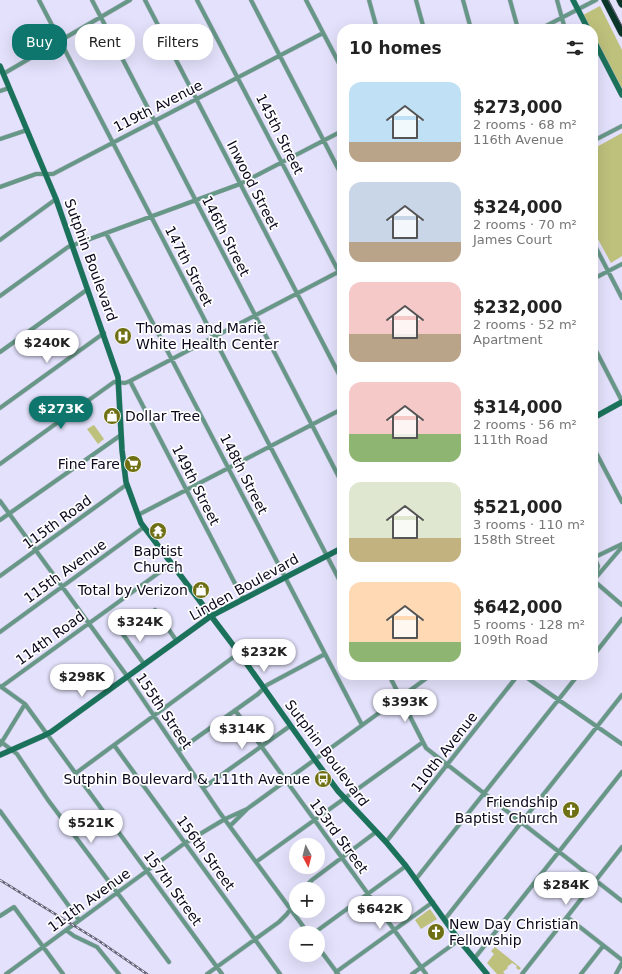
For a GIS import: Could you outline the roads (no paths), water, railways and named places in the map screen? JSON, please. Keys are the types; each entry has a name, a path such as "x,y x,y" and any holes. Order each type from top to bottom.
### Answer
{"highway":[{"path":"620,0 622,4"},
{"path":"605,1 622,33"}],"main road":[{"path":"573,0 585,24"},
{"path":"598,49 622,95"},
{"name":"Sutphin Boulevard","path":"0,66 56,199 104,333 119,382 121,435 126,485 144,527 344,798 386,842 406,866 459,940 487,974"},
{"path":"598,415 622,401"},
{"name":"Linden Boulevard","path":"0,756 47,734 211,616 337,551"}],"street":[{"name":"147th Street","path":"39,0 51,24"},
{"name":"146th Street","path":"92,0 337,473"},
{"path":"67,37 100,16 130,0"},
{"name":"Inwood Street","path":"144,0 337,370"},
{"name":"145th Street","path":"197,0 337,265"},
{"path":"251,0 337,166"},
{"path":"306,0 337,60"},
{"path":"369,0 376,24"},
{"path":"416,0 423,24"},
{"path":"463,0 470,24"},
{"path":"510,0 517,24"},
{"path":"557,0 564,24"},
{"path":"550,24 595,1"},
{"name":"119th Avenue","path":"0,187 36,174 53,174 323,33"},
{"name":"147th Street","path":"67,55 337,575"},
{"path":"3,74 27,60"},
{"path":"0,91 9,88"},
{"path":"598,138 622,126"},
{"path":"0,139 27,130"},
{"path":"0,296 68,247 240,184 337,134"},
{"path":"0,240 56,199"},
{"name":"148th Street","path":"106,233 337,677"},
{"path":"598,252 622,298"},
{"path":"598,276 622,264"},
{"path":"0,464 114,382 125,383 130,381 337,273"},
{"path":"0,352 88,288"},
{"path":"0,408 104,333"},
{"path":"598,355 622,401"},
{"name":"149th Street","path":"130,381 243,599"},
{"path":"138,515 337,412"},
{"path":"0,520 121,435"},
{"path":"598,456 622,502"},
{"name":"115th Road","path":"0,576 126,485"},
{"name":"155th Street","path":"0,501 155,715 203,788 289,908"},
{"name":"115th Avenue","path":"0,632 144,527"},
{"path":"598,555 622,546"},
{"path":"598,574 622,546"},
{"name":"114th Road","path":"0,687 171,564"},
{"path":"598,584 622,605"},
{"path":"155,610 176,640"},
{"path":"598,650 622,619"},
{"path":"122,633 144,664"},
{"path":"76,773 239,654"},
{"path":"178,751 264,688 325,654"},
{"name":"148th Street","path":"339,680 362,725"},
{"path":"392,680 426,748 622,901"},
{"name":"111th Avenue","path":"230,826 247,809 425,680"},
{"name":"110th Avenue","path":"386,842 514,680"},
{"path":"530,680 622,744"},
{"path":"416,879 574,680"},
{"name":"157th Street","path":"0,687 25,704 222,974"},
{"path":"445,919 622,695"},
{"path":"25,704 1,742 17,754 48,800 169,962"},
{"name":"153rd Street","path":"235,710 426,974"},
{"path":"203,788 290,726"},
{"path":"256,862 423,742"},
{"name":"156th Street","path":"114,745 280,974"},
{"path":"474,959 622,772"},
{"name":"111th Avenue","path":"6,974 185,843 225,819 247,809"},
{"path":"0,811 79,920"},
{"path":"310,882 376,832"},
{"path":"522,974 622,847"},
{"path":"324,926 406,866"},
{"path":"325,957 337,973 433,902"},
{"path":"1,914 14,907 63,974"},
{"path":"207,974 279,922 289,910"},
{"path":"567,917 622,962 616,974"},
{"path":"66,930 74,936 97,947 119,974"},
{"path":"412,974 459,940"},
{"path":"581,974 603,946"}],"tram line":[{"path":"608,0 622,26"}],"railway":[{"path":"0,880 99,941 147,974"}],"place":[{"name":"Thomas and Marie White Health Center","path":"123,336"},
{"name":"Dollar Tree","path":"112,416"},
{"name":"Fine Fare","path":"133,464"},
{"name":"Baptist Church","path":"158,531"},
{"name":"Total by Verizon","path":"201,590"},
{"name":"Sutphin Boulevard & 111th Avenue","path":"323,779"},
{"name":"Friendship Baptist Church","path":"571,810"},
{"name":"New Day Christian Fellowship","path":"436,932"}]}
